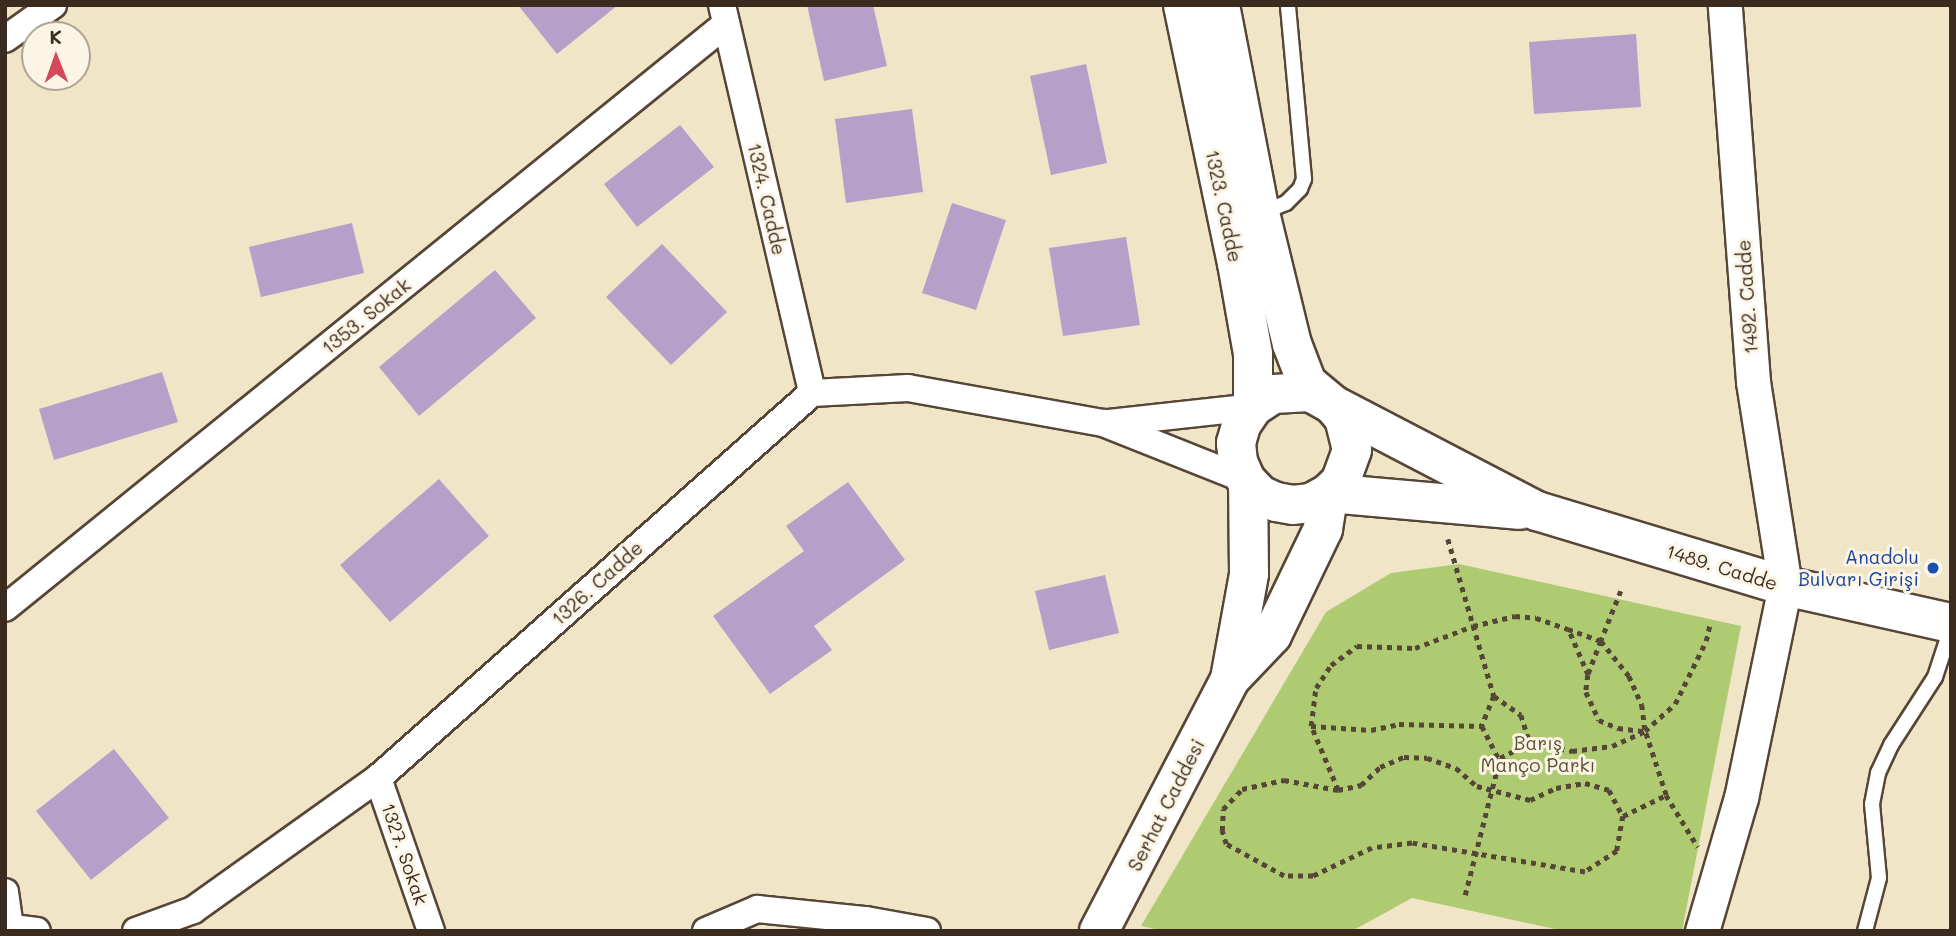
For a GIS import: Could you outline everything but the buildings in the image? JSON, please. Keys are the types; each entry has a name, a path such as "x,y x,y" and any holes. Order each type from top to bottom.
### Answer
{"main road":[{"name":"1323. Cadde","path":"1183,5 1237,262 1252,354 1253,407"},
{"path":"1220,5 1278,296 1307,383 1344,418 1352,450 1349,467 1329,494 1323,528 1272,635 1230,679"},
{"path":"1329,494 1311,503 1293,505 1260,495 1247,481 1238,462 1236,443 1241,425 1253,407 1273,394 1298,390 1310,392 1333,405"},
{"name":"1489. Cadde","path":"1333,405 1537,511 1785,586 1951,625"},
{"path":"1230,679 1249,574 1247,481"},
{"name":"1489. Cadde","path":"1329,494 1537,511"},
{"name":"Serhat Caddesi","path":"1099,931 1230,679"}],"street":[{"path":"5,39 53,5"},
{"name":"1492. Cadde","path":"1725,5 1753,381 1785,586"},
{"name":"1324. Cadde","path":"724,15 812,393"},
{"name":"1353. Sokak","path":"5,608 724,15"},
{"path":"812,393 908,388 1103,423 1247,481"},
{"name":"1326. Cadde","path":"136,931 193,910 378,778 812,393"},
{"path":"1103,423 1253,407"},
{"path":"1702,931 1741,798 1785,586"},
{"name":"1327. Sokak","path":"378,778 431,931"},
{"path":"5,892 8,927 37,931"},
{"path":"706,931 758,909 866,920 927,931"}],"lane":[{"path":"1260,213 1286,203 1300,188 1304,179 1288,5"},
{"path":"1865,931 1879,878 1872,822 1878,773 1891,745 1935,677 1951,625"}],"path":[{"path":"1448,539 1494,696 1521,715 1530,743"},
{"path":"1621,592 1588,675 1586,692 1599,720 1618,728 1645,731"},
{"path":"1338,789 1311,726 1316,688 1331,665 1357,646 1415,648 1473,626 1515,616 1535,618 1601,641 1629,676 1642,705 1645,731 1666,795 1693,842 1720,872"},
{"path":"1500,761 1530,743 1572,751 1612,747 1645,731 1675,704 1706,641 1710,623"},
{"path":"1568,629 1588,675"},
{"path":"1465,895 1500,761 1482,726 1494,696"},
{"path":"1311,726 1371,730 1399,724 1482,726"},
{"path":"1404,757 1427,758 1456,768 1477,786 1492,790 1530,800 1556,789 1585,783 1609,790 1623,816 1617,851 1585,872 1476,852 1412,843 1398,844 1372,848 1313,876 1284,876 1226,844 1222,831 1223,809 1242,789 1284,780 1338,789 1361,785 1380,767 1404,757"},
{"path":"1623,816 1666,795"}],"green space":[{"name":"Barış Manço Parkı","path":"1459,564 1741,626 1682,931 1564,931 1412,898 1352,931 1164,931 1141,926 1326,612 1391,573"}],"place":[{"name":"Anadolu Bulvarı Girişi","path":"1933,568"}]}
